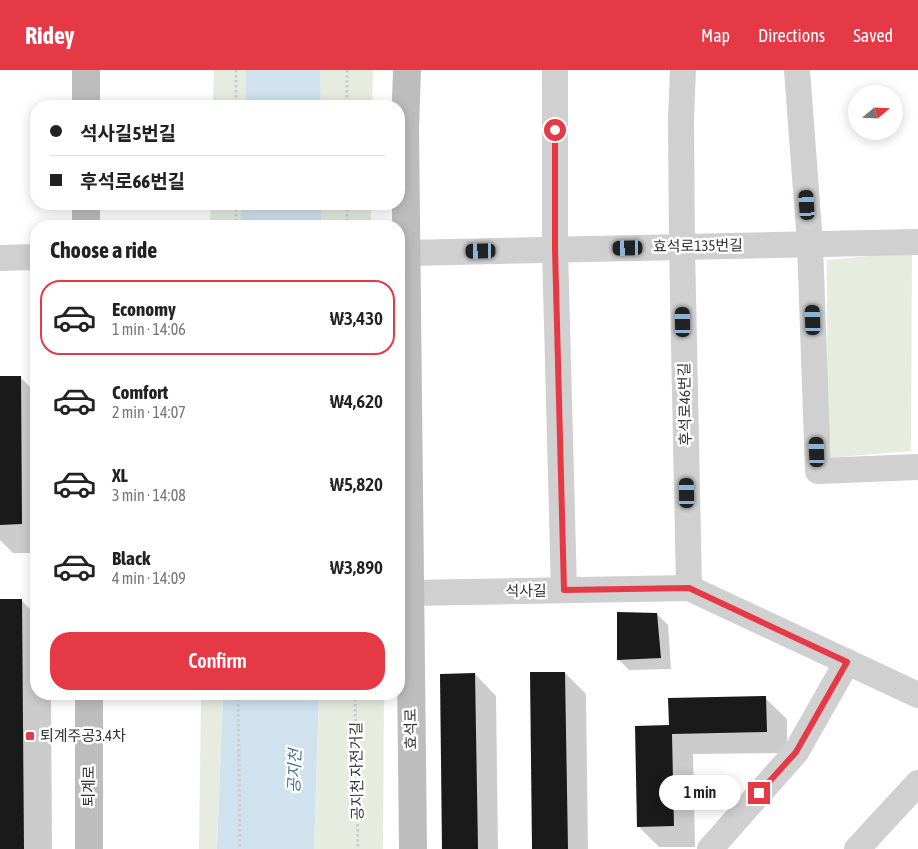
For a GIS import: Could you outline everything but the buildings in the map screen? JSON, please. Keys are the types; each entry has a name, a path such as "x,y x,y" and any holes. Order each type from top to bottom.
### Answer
{"street":[{"path":"86,70 86,100"},
{"name":"효석로","path":"407,70 405,128 413,849"},
{"path":"555,70 555,249 564,590"},
{"name":"후석로46번길","path":"683,70 681,118 682,246 689,588"},
{"path":"797,70 810,244 818,471 918,467"},
{"name":"효석로135번길","path":"406,253 918,242"},
{"path":"0,258 30,257"},
{"name":"석사길","path":"409,593 689,588 918,695"},
{"path":"710,849 796,752 847,662"},
{"name":"퇴계로","path":"89,700 89,849"},
{"path":"857,849 918,783"}],"path":[{"path":"236,70 236,100"},
{"path":"346,70 347,100"},
{"path":"238,700 240,849"},
{"name":"공지천 자전거길","path":"355,700 358,849"}],"shaded area":[{"path":"214,70 246,70 245,100 213,100"},
{"path":"320,70 373,70 372,100 321,100"},
{"path":"211,210 241,210 241,220 210,220"},
{"path":"321,210 371,210 371,220 321,220"},
{"path":"912,252 911,451 827,458 827,260"},
{"path":"201,700 223,700 217,849 199,849"},
{"path":"319,700 384,700 383,849 314,849"}],"water":[{"path":"246,70 320,70 321,100 245,100"},
{"path":"241,210 321,210 321,220 241,220"},
{"name":"공지천","path":"223,700 319,700 314,849 217,849"}],"place":[{"name":"퇴계주공3.4차","path":"30,736"}],"route":[{"path":"555,130 555,249 564,590 689,588 847,662 796,752 759,793"}]}
